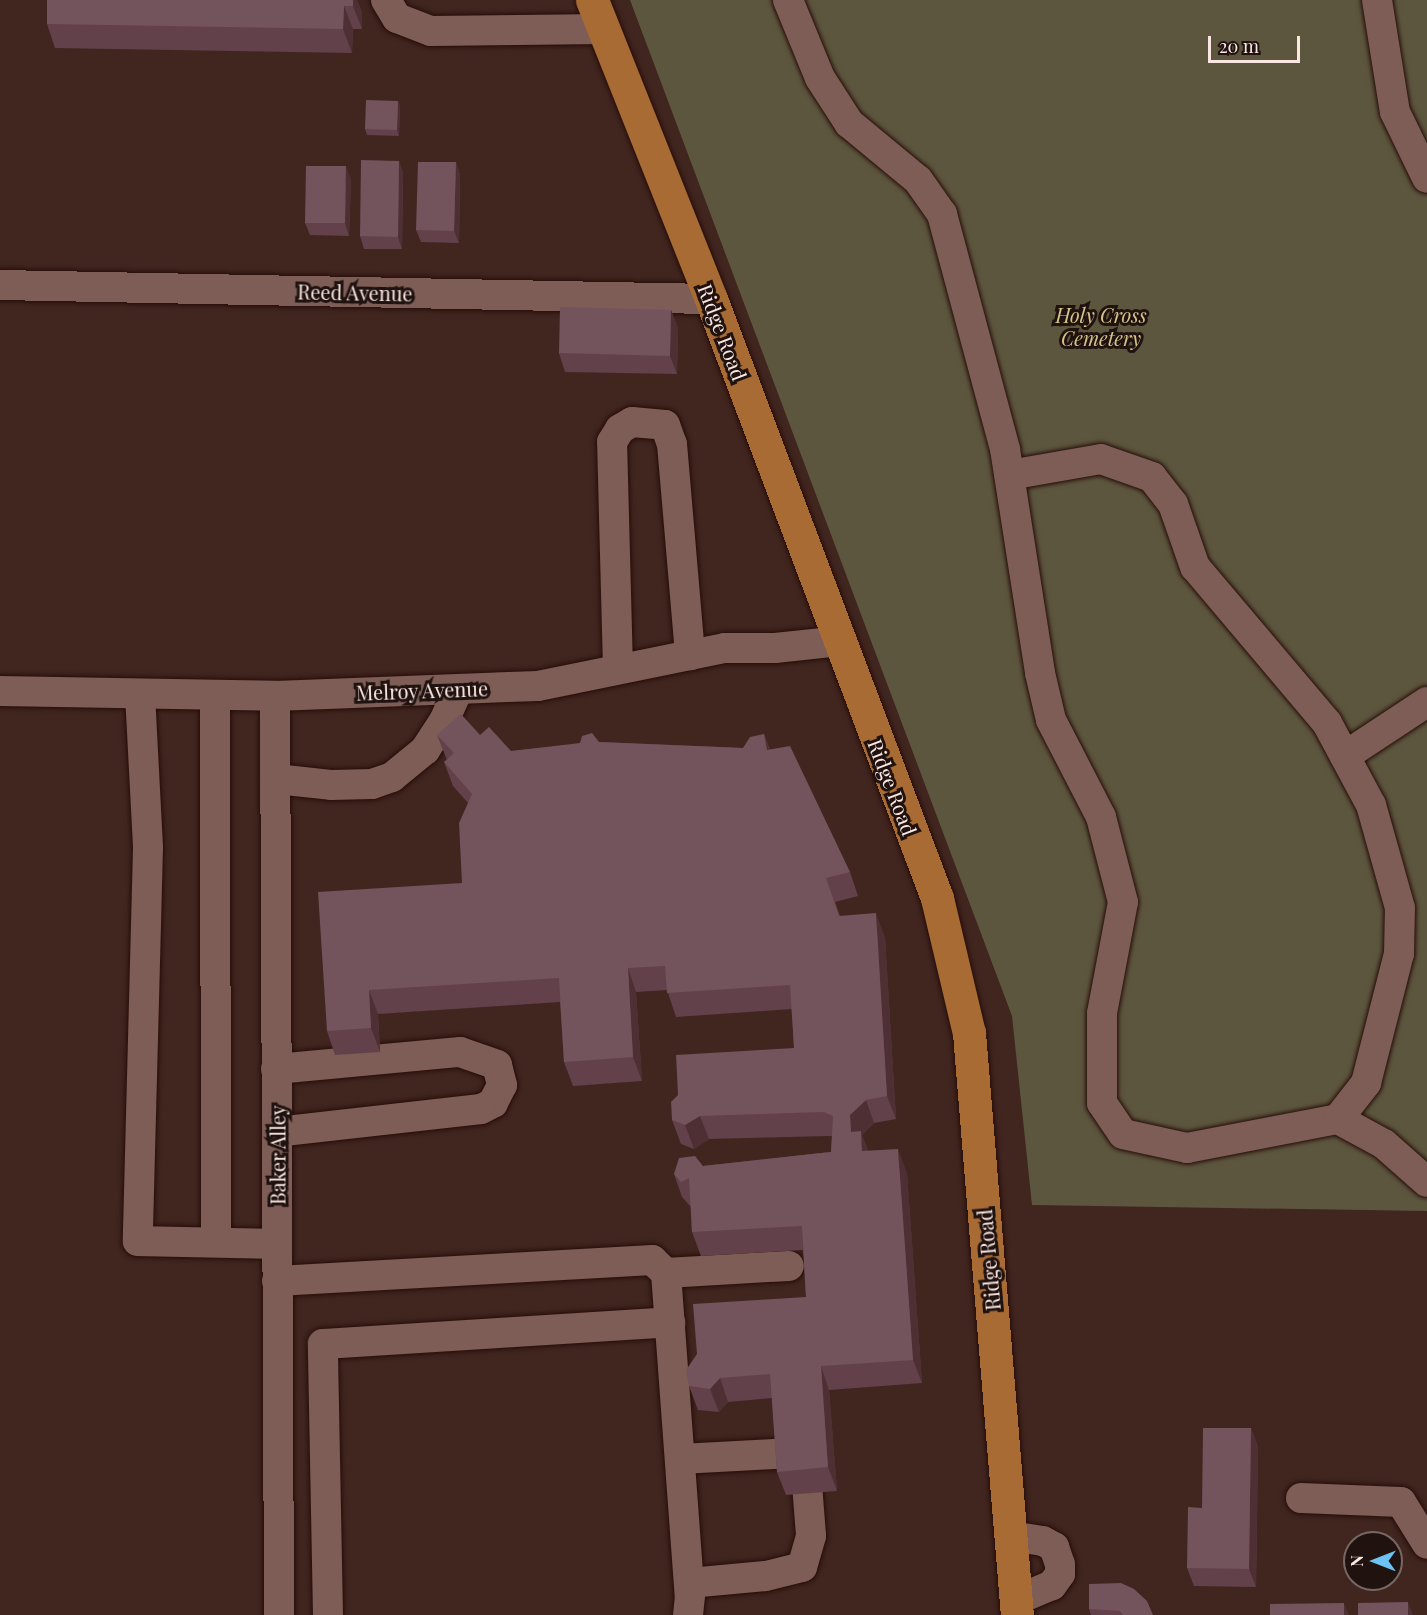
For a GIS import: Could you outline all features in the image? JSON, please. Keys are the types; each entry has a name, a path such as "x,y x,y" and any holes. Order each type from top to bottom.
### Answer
{"main road":[{"name":"Ridge Road","path":"598,15 711,299 937,898 969,1033 1016,1607"}],"street":[{"path":"386,0 396,18 431,31 598,15"},
{"path":"788,0 820,78 849,123 918,180 942,214 1009,474 1040,673 1051,720 1101,817 1123,902 1102,1013 1102,1103 1123,1134 1187,1148 1338,1119 1384,1144 1427,1182"},
{"path":"1377,0 1395,112 1427,178"},
{"name":"Reed Avenue","path":"0,285 711,299"},
{"path":"618,669 612,442 620,429 632,422 665,425 672,444 690,654"},
{"path":"1009,474 1101,459 1152,477 1173,504 1195,567 1327,723 1371,805 1400,908 1399,954 1365,1083 1338,1119"},
{"name":"Melroy Avenue","path":"0,691 275,696 538,686 725,648 775,648 840,641"},
{"path":"276,779 331,785 372,784 392,777 425,750 444,722 458,689"},
{"path":"140,694 148,848 138,1241 277,1244"},
{"path":"215,695 216,1242"},
{"name":"Baker Alley","path":"275,696 279,1615"},
{"path":"1345,756 1427,702"},
{"path":"276,1069 460,1052 496,1065 502,1085 493,1103 481,1109 277,1132"},
{"path":"277,1281 652,1260 666,1273 689,1583 688,1615"},
{"path":"666,1273 789,1266"},
{"path":"328,1615 323,1344 670,1322"},
{"path":"680,1459 793,1453 805,1458 811,1536 802,1568 765,1576 689,1583"},
{"path":"1301,1498 1401,1502 1427,1544"},
{"path":"1011,1536 1043,1541 1054,1547 1060,1564 1060,1574 1052,1585 1016,1607"}],"green space":[{"name":"Holy Cross Cemetery","path":"630,0 1427,0 1427,1211 1032,1205 1012,1016"}],"building":[{"path":"47,0 353,0 353,6 344,6 343,29 47,24"},
{"path":"366,100 398,101 397,130 365,129"},
{"path":"361,160 399,161 398,237 360,236"},
{"path":"418,162 456,162 454,231 416,230"},
{"path":"306,166 346,166 345,223 305,223"},
{"path":"560,307 671,310 670,356 559,353"},
{"path":"461,714 480,735 489,727 511,751 580,743 582,736 592,733 599,742 743,748 750,737 764,734 767,750 790,746 850,872 826,878 839,916 876,913 887,1096 866,1100 850,1115 851,1132 861,1131 862,1151 898,1149 913,1360 821,1366 828,1467 777,1472 770,1374 720,1378 710,1389 689,1386 686,1370 697,1354 693,1304 806,1297 802,1226 692,1232 689,1178 681,1182 674,1174 679,1158 695,1156 703,1166 831,1152 833,1116 824,1112 700,1116 685,1125 672,1120 671,1102 678,1095 676,1055 794,1048 790,985 667,993 665,966 628,968 633,1057 564,1062 559,978 369,990 371,1028 327,1031 318,892 462,883 459,823 472,794 444,762 454,753 437,735"},
{"path":"1203,1428 1251,1428 1249,1569 1187,1568 1188,1507 1202,1508"},
{"path":"1121,1583 1134,1589 1147,1601 1153,1615 1123,1615 1120,1611 1089,1609 1089,1584"},
{"path":"1408,1602 1408,1615 1358,1615 1358,1603"},
{"path":"1344,1603 1344,1615 1270,1615 1270,1604"}]}
